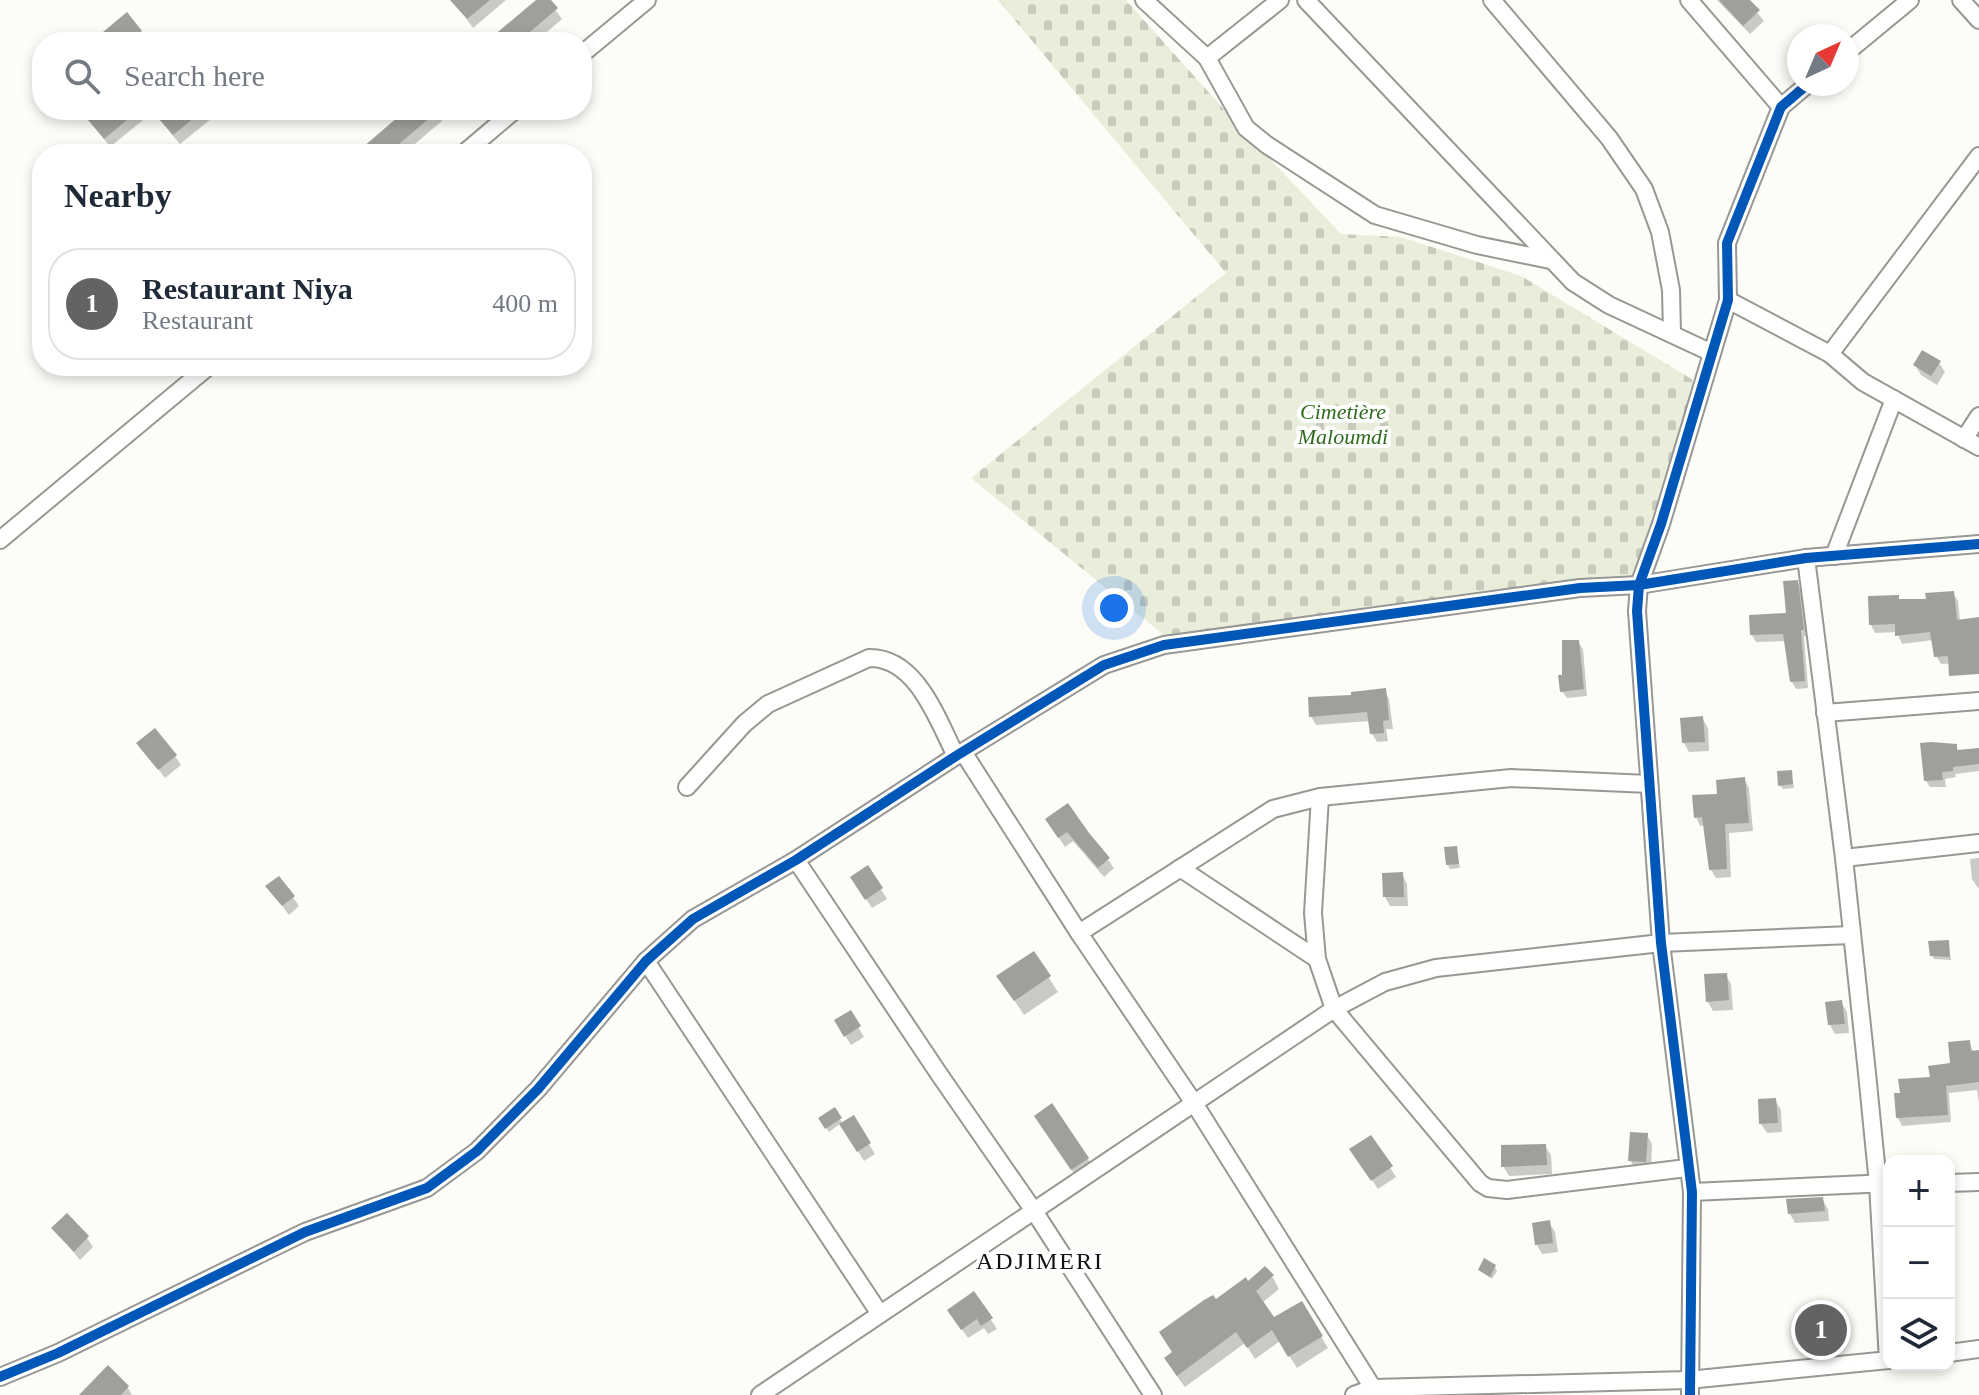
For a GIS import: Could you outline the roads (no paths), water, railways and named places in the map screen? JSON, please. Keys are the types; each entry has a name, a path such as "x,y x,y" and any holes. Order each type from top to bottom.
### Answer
{"street":[{"path":"592,46 647,0"},
{"path":"1144,0 1207,58 1246,128 1375,215 1477,245 1551,260"},
{"path":"1207,58 1280,0"},
{"path":"1306,0 1573,282 1609,305 1712,353"},
{"path":"1492,0 1609,138 1644,189 1660,232 1668,275 1672,334"},
{"path":"1689,0 1781,107"},
{"path":"1859,42 1910,0"},
{"path":"1961,0 1979,20"},
{"path":"1689,1388 1692,1192 1661,943 1637,611 1639,585 1728,300 1727,243 1781,107 1794,96"},
{"path":"475,144 503,120"},
{"path":"1830,354 1979,156"},
{"path":"1728,300 1830,354 1863,382 1971,443 1979,416"},
{"path":"0,540 197,376"},
{"path":"1834,556 1894,399"},
{"path":"0,1377 58,1353 305,1232 427,1188 477,1151 538,1089 646,961 693,919 796,860 1104,665 1164,645 1580,588 1639,585 1806,558 1979,544"},
{"path":"1692,1192 1883,1184 1806,558"},
{"path":"687,787 744,724 768,704 869,658 894,662 906,671 1194,1103 1373,1388"},
{"path":"1825,713 1979,701"},
{"path":"1079,933 1273,809 1320,797 1511,778 1649,784"},
{"path":"1320,797 1313,913 1317,959 1334,1009 1467,1168 1488,1188 1507,1190 1687,1168"},
{"path":"1844,858 1979,843"},
{"path":"796,860 1034,1211 1153,1395"},
{"path":"1180,868 1317,959"},
{"path":"760,1395 1334,1009 1385,982 1436,968 1661,943 1767,936 1851,935"},
{"path":"646,961 880,1314"},
{"path":"1955,1183 1979,1182"},
{"path":"1884,1227 1886,1299"},
{"path":"1955,1352 1979,1349"},
{"path":"1354,1395 1373,1388 1689,1388 1883,1361"}],"place":[{"name":"Restaurant Niya","path":"1821,1330"}],"district":[{"name":"ADJIMERI","path":"1040,1261"}],"park label":[{"name":"Cimetière Maloumdi","path":"1343,424"}]}
